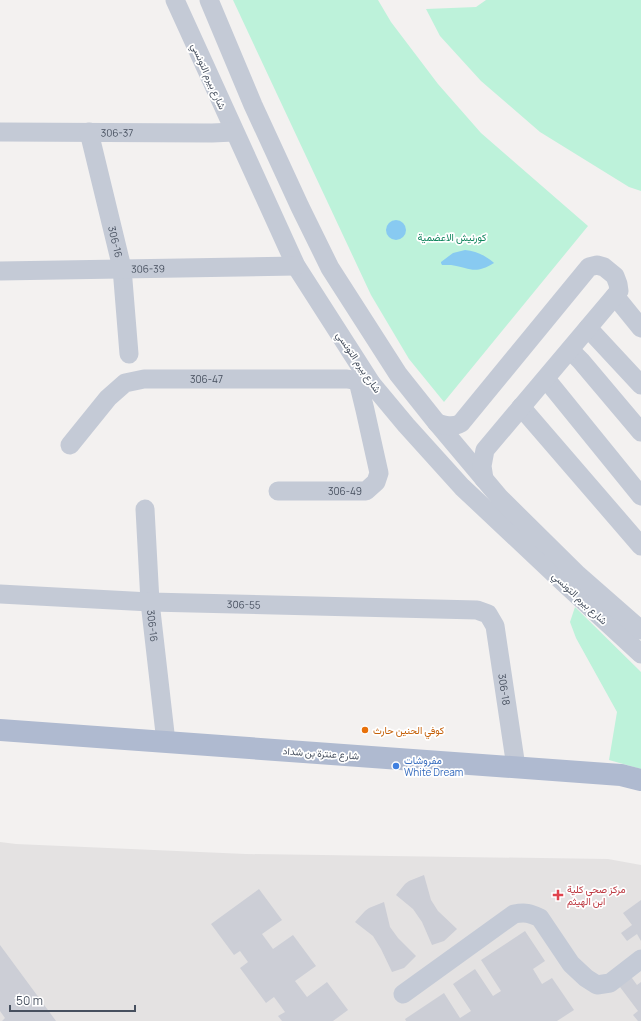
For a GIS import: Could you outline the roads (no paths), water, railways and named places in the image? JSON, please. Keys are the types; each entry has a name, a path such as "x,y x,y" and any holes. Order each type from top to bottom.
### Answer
{"main road":[{"name":"شارع عنترة بن شداد","path":"0,730 621,775 641,780"}],"street":[{"name":"شارع بيرم التونسي","path":"175,0 296,266 364,382 406,425 462,487 641,654"},
{"name":"شارع بيرم التونسي","path":"209,0 253,105 330,268 398,374 500,498 578,575 641,630"},
{"name":"306-37","path":"0,132 234,132"},
{"name":"306-16","path":"89,132 122,268 129,354"},
{"path":"437,423 451,427 460,423 589,267 597,265 604,267 615,276 619,291 485,450 482,466 484,480"},
{"name":"306-39","path":"0,271 296,266"},
{"path":"615,296 641,328"},
{"path":"588,328 641,385"},
{"path":"570,350 581,360 641,432"},
{"name":"306-47","path":"70,445 108,398 125,383 144,379 347,379 364,382"},
{"path":"546,379 641,496"},
{"name":"306-49","path":"278,491 366,491 376,482 379,473 364,382"},
{"path":"522,407 641,546"},
{"name":"306-16","path":"145,509 150,602 166,742"},
{"name":"306-55","path":"0,594 150,602 477,610 488,614"},
{"name":"306-18","path":"488,614 495,626 516,767"},
{"path":"403,994 514,914 523,912 533,914 540,918 571,964 586,978 597,985 610,983 641,959"}],"water":[{"path":"396,220 403,223 406,230 403,237 396,240 389,237 386,230 389,223"},
{"path":"465,250 480,254 494,263 477,270 451,265 442,265 441,262 453,253"}],"place":[{"name":"كوفي الحنين حارث","path":"365,730"},
{"name":"مفروشات White Dream","path":"396,766"},
{"name":"مركز صحي كلية ابن الهيثم","path":"558,895"}],"park label":[{"name":"كورنيش الاعضمية","path":"452,237"}]}
